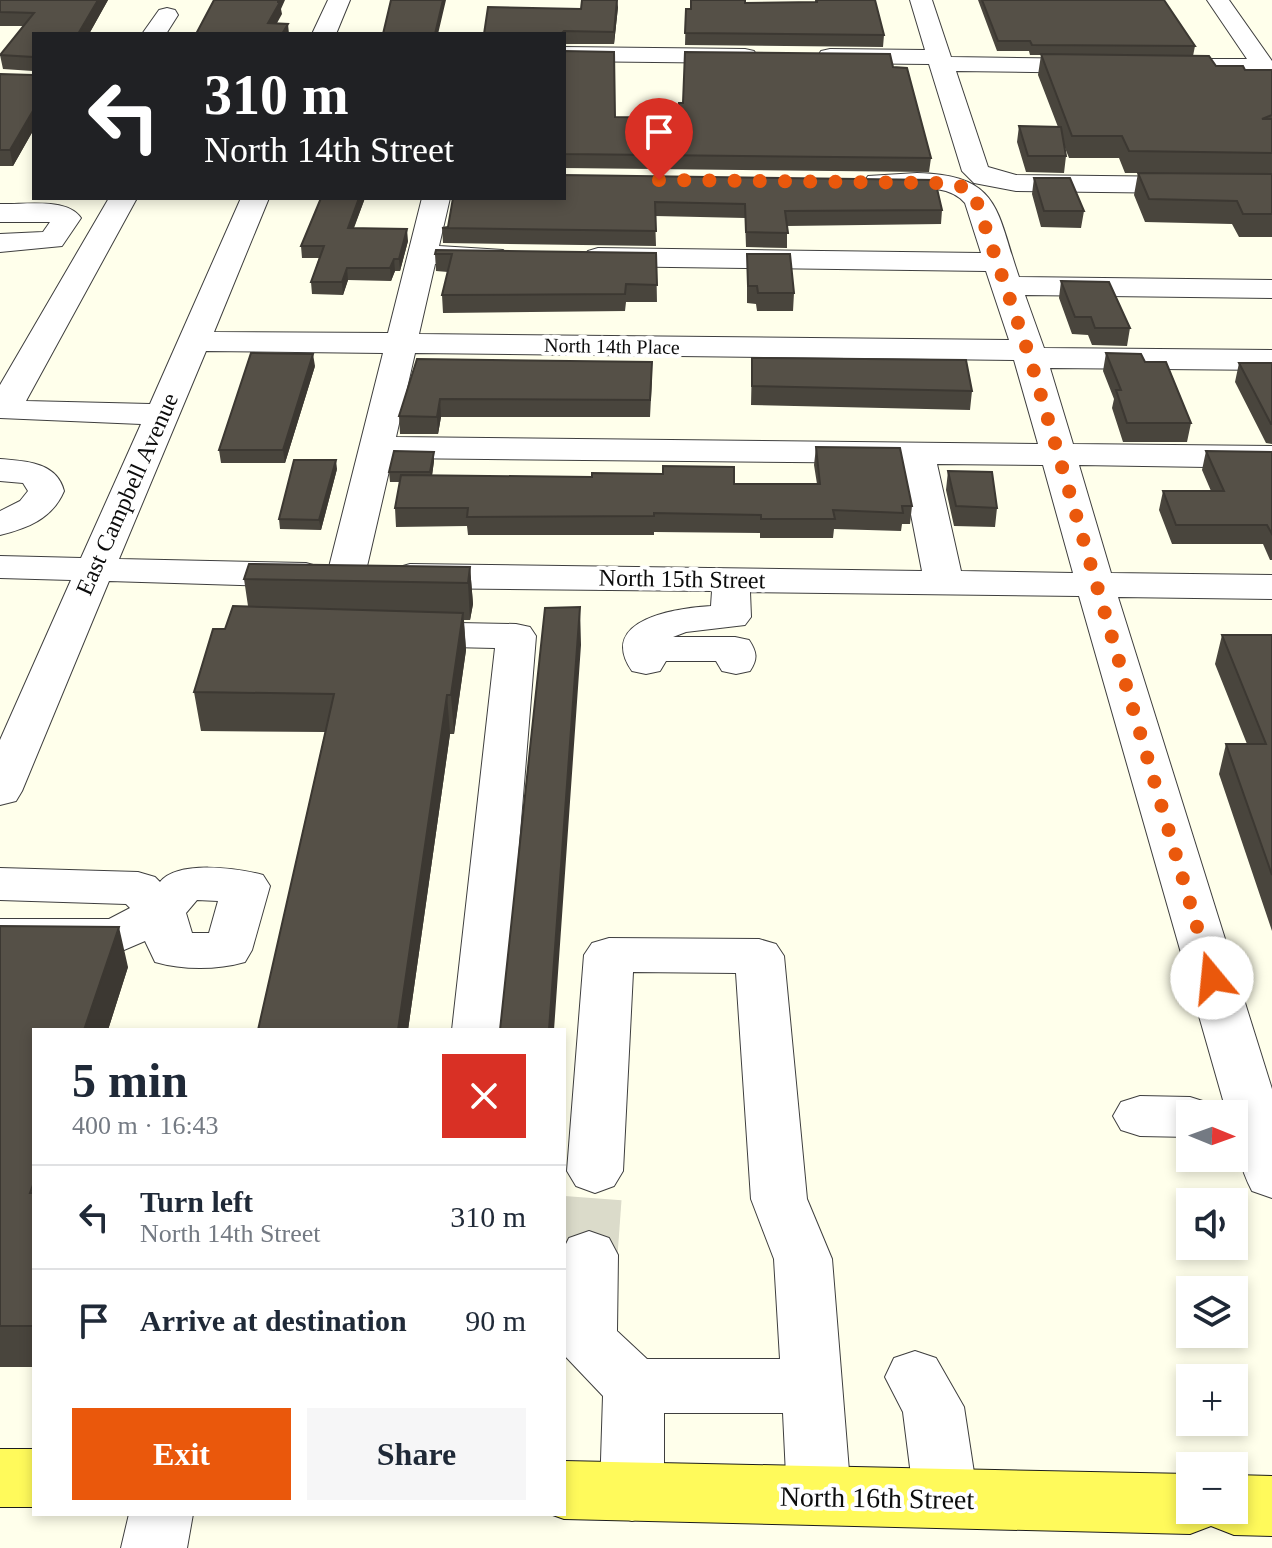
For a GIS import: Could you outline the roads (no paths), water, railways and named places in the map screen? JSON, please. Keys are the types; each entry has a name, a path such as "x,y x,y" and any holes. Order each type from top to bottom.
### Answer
{"main road":[{"path":"0,1478 32,1478"},
{"name":"North 16th Street","path":"566,1490 1176,1504"},
{"path":"1248,1505 1272,1506"}],"street":[{"path":"325,32 339,0"},
{"path":"921,0 941,61 959,177 964,187 974,194 1029,354 1239,1100"},
{"path":"1157,66 1264,67 1218,0"},
{"path":"566,54 767,56"},
{"path":"799,56 1126,66"},
{"path":"848,182 984,177 1016,183 1272,186"},
{"path":"122,200 12,393 8,406 11,411 162,414"},
{"name":"East Campbell Avenue","path":"0,791 92,570 195,341 254,200"},
{"path":"346,575 436,200"},
{"path":"0,213 61,214 67,218 52,240 0,243"},
{"path":"424,255 520,256"},
{"path":"568,257 1004,274 1272,289"},
{"name":"North 14th Place","path":"195,341 1272,360"},
{"path":"379,447 1272,457"},
{"path":"917,453 944,583"},
{"path":"0,470 26,472 38,477 46,485 47,493 32,512 0,524"},
{"name":"North 15th Street","path":"0,567 346,575 1272,587"},
{"path":"731,580 731,617 678,620 658,627 645,637 645,656 735,649 736,662"},
{"path":"374,634 516,636 478,1028"},
{"path":"0,884 138,888 162,911 117,936 0,936"},
{"path":"595,1171 609,955 759,956 779,1199 803,1259 819,1496"},
{"path":"1248,1126 1272,1176"},
{"path":"589,1255 587,1341 634,1386 813,1386"},
{"path":"915,1377 933,1407 946,1499"},
{"path":"632,1492 634,1386"},
{"path":"154,1548 161,1516"}],"tunnel":[{"path":"589,1255 595,1171"}]}
